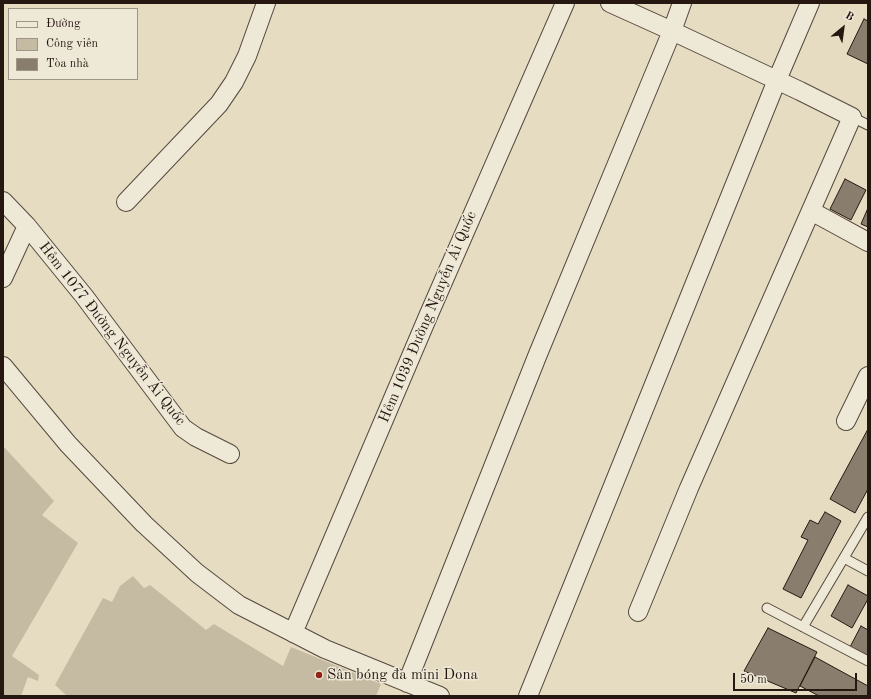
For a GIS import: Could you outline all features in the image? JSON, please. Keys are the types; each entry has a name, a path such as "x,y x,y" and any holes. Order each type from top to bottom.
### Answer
{"street":[{"path":"126,202 219,104 234,82 247,56 266,3"},
{"name":"Hẻm 1039 Đường Nguyễn Ái Quốc","path":"293,633 428,314 565,3"},
{"path":"610,3 777,80 860,121 812,211 689,488 638,612"},
{"path":"407,683 542,346 672,31 682,3"},
{"path":"528,696 777,80 810,3"},
{"name":"Hẻm 1077 Đường Nguyễn Ái Quốc","path":"3,201 27,226 84,296 183,428 196,437 230,454"},
{"path":"812,211 868,242"},
{"path":"3,278 27,226"},
{"path":"3,366 68,444 144,524 197,573 239,605 325,649 440,696"},
{"path":"846,421 866,385"}],"lane":[{"path":"803,627 868,517"},
{"path":"844,558 868,571"},
{"path":"767,608 868,661"}],"green space":[{"path":"3,446 54,501 42,515 78,543 12,656 39,675 38,681 28,677 21,696 3,696"},
{"path":"133,576 144,588 150,585 206,630 214,624 283,666 291,647 381,684 376,696 67,696 55,685 103,598 112,602 120,586"}],"building":[{"path":"864,19 868,21 868,64 847,54"},
{"path":"845,179 866,190 851,220 830,209"},
{"path":"868,208 868,227 861,224"},
{"path":"868,429 868,489 855,513 830,499"},
{"path":"825,512 841,521 801,598 783,589 808,540 801,537 810,520 818,524"},
{"path":"848,585 868,596 868,599 852,628 831,616"},
{"path":"861,626 868,630 868,656 850,647"},
{"path":"768,628 817,652 796,693 744,671"},
{"path":"815,657 868,686 868,696 819,696 800,686"}],"place":[{"name":"Sân bóng đa mini Dona","path":"319,675"}]}
